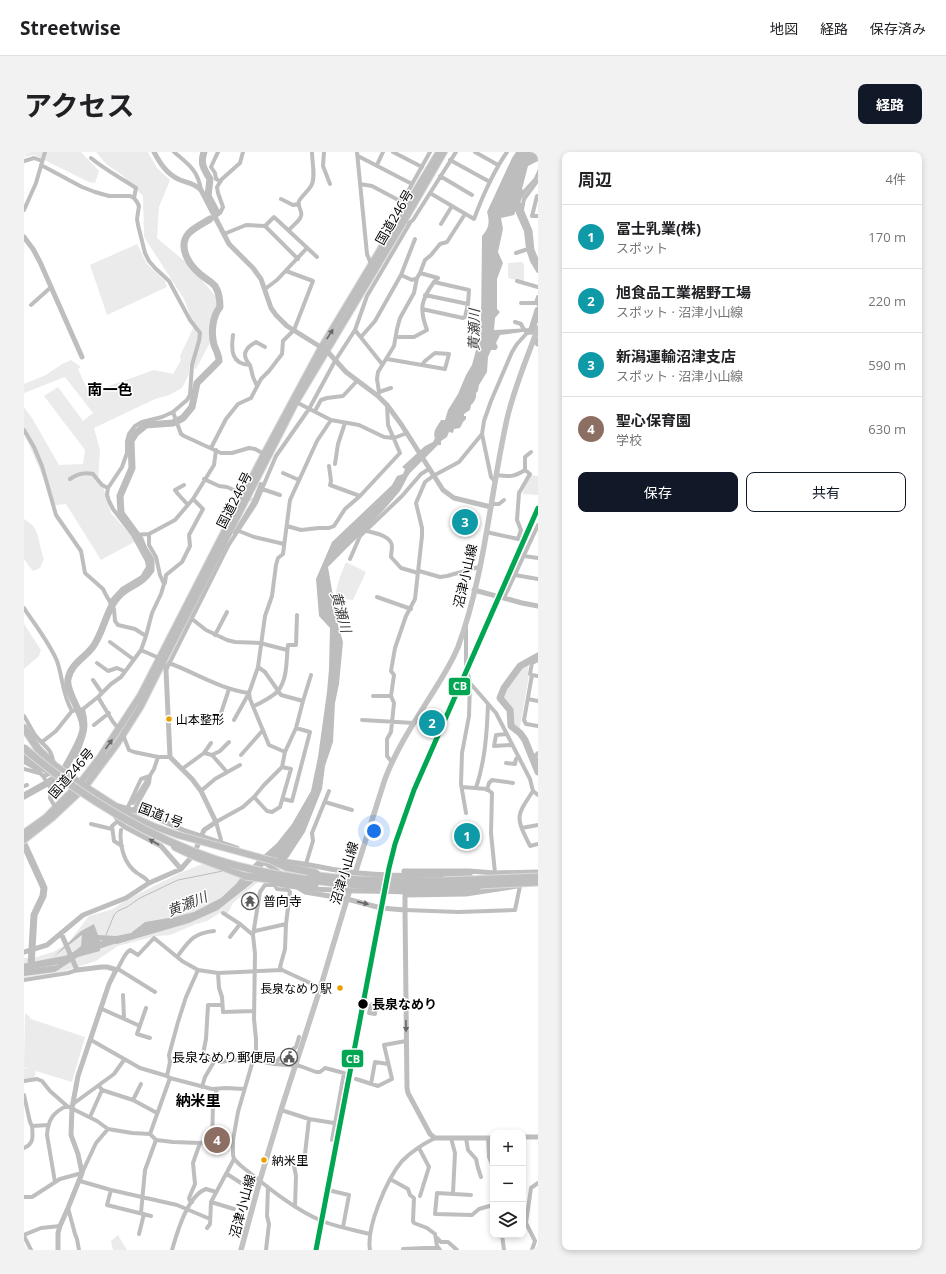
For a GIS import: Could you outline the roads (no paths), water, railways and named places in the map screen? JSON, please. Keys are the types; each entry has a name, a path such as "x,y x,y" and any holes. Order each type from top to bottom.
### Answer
{"highway":[{"name":"国道246号","path":"25,836 52,818 78,790 123,735 141,706 161,660 264,454 321,348 372,265 438,152"},
{"name":"国道246号","path":"82,785 140,696 161,660 296,402 374,272 407,223 444,152"},
{"path":"24,728 38,749 53,764"},
{"path":"24,747 68,781 119,812 174,841 216,856 264,868 316,876 366,880 537,880"},
{"path":"24,747 61,779 118,814 174,843 217,860 273,873 325,882 358,885 431,886"},
{"path":"24,758 51,772"},
{"name":"国道1号","path":"53,764 82,785 136,819 178,835 273,860"},
{"name":"国道1号","path":"51,772 114,813 173,846 195,857 245,876"},
{"path":"273,860 286,867 299,870 366,880"},
{"path":"245,876 323,886 399,888 537,880"}],"main road":[{"name":"沼津小山線","path":"242,1250 260,1180 281,1110 321,988 346,899 391,762 445,672 457,648 466,621 492,505 510,408 535,344 537,331"}],"street":[{"path":"24,210 36,183 45,152"},
{"path":"154,152 170,174 178,179 197,186 202,190"},
{"path":"174,152 193,169 199,178 202,190 224,234 234,251 258,274 271,308 276,316 287,326 327,352 357,380 379,394 394,413 433,476 448,495 461,500 492,505 499,504 504,500"},
{"path":"218,152 211,167 215,173 216,179 220,181"},
{"path":"216,216 220,213 223,207 217,190 220,181 240,163 243,152"},
{"path":"289,230 301,218 302,215 298,204 299,201 314,180 312,152"},
{"path":"324,152 323,166 330,184"},
{"path":"377,165 383,152"},
{"path":"393,152 422,167"},
{"path":"360,184 372,186 402,202 430,152"},
{"path":"233,537 256,503 273,463 309,409 355,330 366,296 407,223 413,220 456,152"},
{"path":"475,152 498,165"},
{"path":"430,193 474,219 482,198 498,165 507,152"},
{"path":"357,154 412,184"},
{"path":"357,154 367,254 374,272"},
{"path":"24,161 34,158 82,187 95,192 110,196 130,196 134,198 139,206 137,220 145,253 149,261 169,281 188,316 200,333 192,365 190,395 183,404 173,412 162,417 142,422 135,426 129,434 127,441 127,453 122,467 108,488 107,495 113,509 134,534 147,561 148,568 142,577 122,589 110,602"},
{"path":"91,158 99,165 110,170 136,188 134,198"},
{"path":"450,160 490,182"},
{"path":"440,176 472,195"},
{"path":"538,180 524,200 518,213 526,231 528,249 532,261 538,271"},
{"path":"537,196 532,216 538,216"},
{"path":"281,199 293,205 298,204"},
{"path":"441,224 452,206"},
{"path":"379,394 377,376 382,364 387,359 394,346 400,318 414,293 417,278 425,260 431,256 440,244 447,242 465,214"},
{"path":"264,226 274,217 317,257"},
{"path":"224,234 246,225 264,226 298,259"},
{"path":"24,237 33,249 82,357"},
{"path":"361,337 375,321 401,276 415,240"},
{"path":"265,289 277,280 307,248"},
{"path":"516,253 528,249"},
{"path":"211,448 226,419 238,404 251,398 257,386 282,354 283,341 294,330 313,281 286,271"},
{"path":"396,336 414,338 427,330 422,317 425,294 438,278 420,273"},
{"path":"401,276 412,280 417,278"},
{"path":"516,281 538,287"},
{"path":"422,309 463,318 465,317 469,290 434,282"},
{"path":"31,305 50,288"},
{"path":"425,294 468,304"},
{"path":"521,303 537,304 538,297"},
{"path":"515,322 521,324 527,332"},
{"path":"355,330 382,364"},
{"path":"525,470 517,475 496,478 491,477 482,434 484,421 491,401 512,352 527,332 537,331"},
{"path":"233,335 232,352 234,356 238,361 250,365"},
{"path":"257,386 250,365 245,360 245,354 248,346 256,342 266,347"},
{"path":"387,359 445,369 449,354 433,354 422,365"},
{"path":"315,411 321,400 343,396 357,380"},
{"path":"379,394 391,388"},
{"path":"296,402 331,420 359,425 384,437 394,438 406,433"},
{"path":"287,526 301,530 329,528 334,526 345,509 360,496 400,453 388,424 387,405"},
{"path":"173,412 181,434 184,436 222,452 232,453 249,448 256,449 264,454"},
{"path":"234,720 249,692 258,667 260,643 265,616 272,596 276,565 278,558 284,554 290,500 317,441 331,420"},
{"path":"335,464 338,444 345,423"},
{"path":"24,430 34,447 42,466 56,515 81,550 85,573 103,589 114,609 115,621 118,625 135,629 146,636"},
{"path":"391,762 387,756 387,739 391,732 394,703 391,696 394,675 391,671 395,648 406,616 415,599 419,572 422,528 416,504 425,482 433,476 460,462 482,434"},
{"path":"134,534 150,534 175,520 193,499 214,465 216,450"},
{"path":"525,470 525,456 531,452"},
{"path":"166,670 238,527 254,501 270,464 273,463"},
{"path":"329,466 331,481 330,485 360,496"},
{"path":"350,559 360,536 402,496 428,468"},
{"path":"486,532 518,539 521,530 516,520 519,493 530,474 525,470"},
{"path":"70,479 81,473 93,474 102,485 108,488"},
{"path":"283,473 299,480"},
{"path":"204,479 238,492"},
{"path":"184,485 175,490 188,505"},
{"path":"262,489 280,495"},
{"path":"42,742 56,731 73,711 82,709 121,677 141,650 152,613 162,594 166,575 182,562 190,546 189,535 203,509 193,499"},
{"path":"504,598 536,535 538,525"},
{"path":"239,530 254,537 284,544"},
{"path":"367,530 381,535 390,542 392,546 391,557 401,568 440,577 454,575 479,567"},
{"path":"150,534 149,545 156,556 160,575 164,584"},
{"path":"524,556 538,558"},
{"path":"515,575 538,579"},
{"path":"474,590 538,606"},
{"path":"377,597 411,609"},
{"path":"24,608 53,653 57,662 66,702 73,711"},
{"path":"215,635 227,612"},
{"path":"254,706 278,691 283,681 287,668 288,645 296,645 297,615"},
{"path":"192,619 215,635 235,642 260,643 288,650"},
{"path":"466,621 466,666 470,682 469,716 462,753 462,787 466,813"},
{"path":"110,642 133,659"},
{"path":"141,650 161,660 166,670 170,757 201,790 216,822 221,840"},
{"path":"538,660 532,663 530,674 532,675 524,720 526,724 538,726"},
{"path":"98,663 108,671 117,668 124,671"},
{"path":"169,663 229,689 249,692"},
{"path":"258,667 265,672 281,695 303,701"},
{"path":"26,952 47,945 83,915 126,898 149,883 181,870 194,854 201,836 207,827 242,807 254,797 282,767 285,752 296,728 311,675"},
{"path":"532,675 538,676"},
{"path":"93,680 102,693"},
{"path":"470,682 496,713 530,779 533,791 538,795"},
{"path":"221,712 229,689"},
{"path":"249,692 250,699 269,745 285,752"},
{"path":"373,696 391,696"},
{"path":"98,697 119,729"},
{"path":"528,699 538,701"},
{"path":"476,788 483,763 487,733 488,704"},
{"path":"76,757 86,730 86,719 82,709"},
{"path":"94,725 109,713"},
{"path":"24,716 35,734 49,748 52,754 53,764"},
{"path":"362,720 414,723"},
{"path":"283,799 292,801 310,732 296,728"},
{"path":"241,755 262,730"},
{"path":"507,734 496,735 494,746 512,745"},
{"path":"123,735 129,750 158,757 170,757"},
{"path":"212,755 220,751 229,742"},
{"path":"182,769 204,753 211,743"},
{"path":"204,753 212,755 227,772"},
{"path":"538,753 535,756 538,763"},
{"path":"506,763 515,764 516,759 519,756"},
{"path":"133,803 154,769 158,757"},
{"path":"24,762 36,768 42,774 51,789 50,798 54,804"},
{"path":"201,790 215,779 240,765"},
{"path":"254,797 267,811 272,812 280,807 290,769 282,767"},
{"path":"24,769 42,774 51,772"},
{"path":"127,809 141,779 150,776"},
{"path":"134,810 149,783 150,776"},
{"path":"488,790 489,783 492,780 514,783"},
{"path":"462,787 488,790 492,793 491,833 495,873"},
{"path":"298,887 313,841 312,833 329,791"},
{"path":"533,791 519,813 519,818 530,846 538,844"},
{"path":"325,802 352,810"},
{"path":"112,804 147,814 183,830 252,855 305,892 346,899 381,908 458,912 515,910 520,886"},
{"path":"114,813 118,821 125,827 161,846 181,870"},
{"path":"118,821 112,826 112,829 114,841 122,846"},
{"path":"91,824 112,829"},
{"path":"522,828 538,826"},
{"path":"121,830 122,846 127,863 132,869 148,880 149,883"},
{"path":"273,860 363,873 411,876 538,872"},
{"path":"435,1138 430,1134 406,1088 404,871 469,871 495,873"},
{"path":"245,876 278,884 327,890 430,892 481,888 537,880"},
{"path":"405,895 466,894 520,886 537,880"},
{"path":"207,1228 210,1219 211,1202 234,1160 232,1149 238,1112 256,1050 254,1019 254,933 260,892 266,885 286,885 291,881"},
{"path":"274,884 277,890 288,890 290,892 285,948 280,967 282,970"},
{"path":"223,913 254,933 286,924"},
{"path":"230,937 240,924"},
{"path":"177,957 189,940 214,931"},
{"path":"61,933 76,968"},
{"path":"82,1173 78,1154 71,1135 70,1106 78,1076 110,984 127,951 130,950 138,955 153,939 155,939 177,957 198,970 218,973 282,970 321,988"},
{"path":"24,980 68,973 76,968 107,967 116,970 155,992"},
{"path":"150,1134 169,1077 169,1055 178,1022 186,997 198,970"},
{"path":"218,973 223,1012 254,1011"},
{"path":"123,995 124,1018"},
{"path":"376,1004 380,1005 406,1002"},
{"path":"222,1005 208,1005 206,1039 203,1054 215,1060 253,1060 274,1064 300,1066 316,1072 320,1072 325,1068 344,1073 332,1140"},
{"path":"146,1008 137,1034 150,1038"},
{"path":"102,1009 140,1026"},
{"path":"274,1064 296,1047 299,1037"},
{"path":"91,1040 140,1068 202,1087 217,1089 244,1089"},
{"path":"356,1079 378,1086 392,1079 384,1045 406,1041"},
{"path":"55,1182 47,1135 47,1128 52,1116 100,1088 114,1074 124,1060"},
{"path":"202,1087 205,1077 215,1060"},
{"path":"371,1084 375,1062 388,1064"},
{"path":"24,1081 37,1078 42,1081 50,1091 70,1106 108,1129 150,1134 156,1140 172,1142 233,1140"},
{"path":"133,1100 141,1084"},
{"path":"100,1088 133,1100 157,1113"},
{"path":"90,1117 100,1088"},
{"path":"212,1140 213,1105 217,1089"},
{"path":"24,1095 32,1126 33,1140 30,1145 24,1148"},
{"path":"281,1110 309,1119 334,1123"},
{"path":"305,1154 309,1119"},
{"path":"32,1126 49,1124"},
{"path":"58,1250 58,1233 60,1226 96,1143 108,1129"},
{"path":"526,1137 538,1137"},
{"path":"370,1250 370,1234 376,1212 390,1180 402,1162 425,1142 435,1138 490,1138"},
{"path":"451,1138 455,1153 453,1193"},
{"path":"466,1138 468,1150 476,1159 481,1177"},
{"path":"139,1234 145,1170 156,1140"},
{"path":"192,1202 189,1198 195,1184 193,1163 200,1142"},
{"path":"419,1148 429,1167 420,1196"},
{"path":"490,1148 490,1160"},
{"path":"234,1160 268,1187 317,1219 370,1234"},
{"path":"293,1162 296,1176 295,1206"},
{"path":"24,1197 32,1197 55,1182 69,1176 82,1173"},
{"path":"227,1174 241,1183"},
{"path":"390,1180 408,1189 410,1195 414,1198 414,1223 427,1228 436,1234 439,1249 403,1249 404,1242"},
{"path":"80,1181 142,1198 167,1203 210,1219"},
{"path":"526,1217 531,1188 538,1183"},
{"path":"266,1250 269,1224 267,1216 268,1187"},
{"path":"172,1250 182,1218 192,1202 202,1190 206,1189 216,1192"},
{"path":"111,1190 107,1205 151,1216"},
{"path":"332,1191 349,1194 343,1227"},
{"path":"471,1195 437,1193 435,1214 472,1215 479,1209 490,1206"},
{"path":"211,1202 234,1209"},
{"path":"68,1208 79,1250"},
{"path":"526,1225 535,1241 532,1250"},
{"path":"31,1250 24,1236 41,1228 60,1226"},
{"path":"436,1238 441,1242 448,1242 457,1250"},
{"path":"502,1238 504,1250"}],"waterway":[{"path":"204,152 204,169 210,179 208,196 216,211"},
{"path":"515,198 529,231 531,250 538,267"},
{"path":"64,770 78,743 83,728 81,716 69,690 68,679 72,669 89,652 96,642 108,613 116,599 125,591 144,579 151,570 151,560 140,539 121,513 120,496 132,468 131,441 136,433 146,425 173,423 183,418 192,407 197,383 219,361 214,345 212,330 215,315 220,307 218,293 213,284 192,266 184,249 184,244 189,233 210,219"},
{"path":"532,329 538,310"},
{"path":"538,656 520,666 504,688 500,698 510,710 511,726 520,733 525,740 538,772"},
{"path":"24,796 55,778"},
{"path":"24,844 44,888 43,896 34,915 31,966"},
{"path":"106,935 114,915 140,898 178,880 223,871"},
{"name":"黄瀬川","path":"91,948 115,940"},
{"name":"黄瀬川","path":"24,967 67,959 72,956"}],"tunnel":[{"path":"238,492 254,501"}],"place":[{"name":"新潟運輸沼津支店","path":"465,522"},
{"name":"山本整形","path":"169,719"},
{"name":"旭食品工業裾野工場","path":"432,723"},
{"name":"冨士乳業(株)","path":"467,836"},
{"name":"普向寺","path":"250,901"},
{"name":"長泉なめり駅","path":"340,988"},
{"name":"長泉なめり","path":"363,1004"},
{"name":"長泉なめり郵便局","path":"289,1057"},
{"name":"聖心保育園","path":"217,1140"},
{"name":"納米里","path":"264,1160"}],"district":[{"name":"南一色","path":"110,390"},
{"name":"納米里","path":"198,1101"}]}
